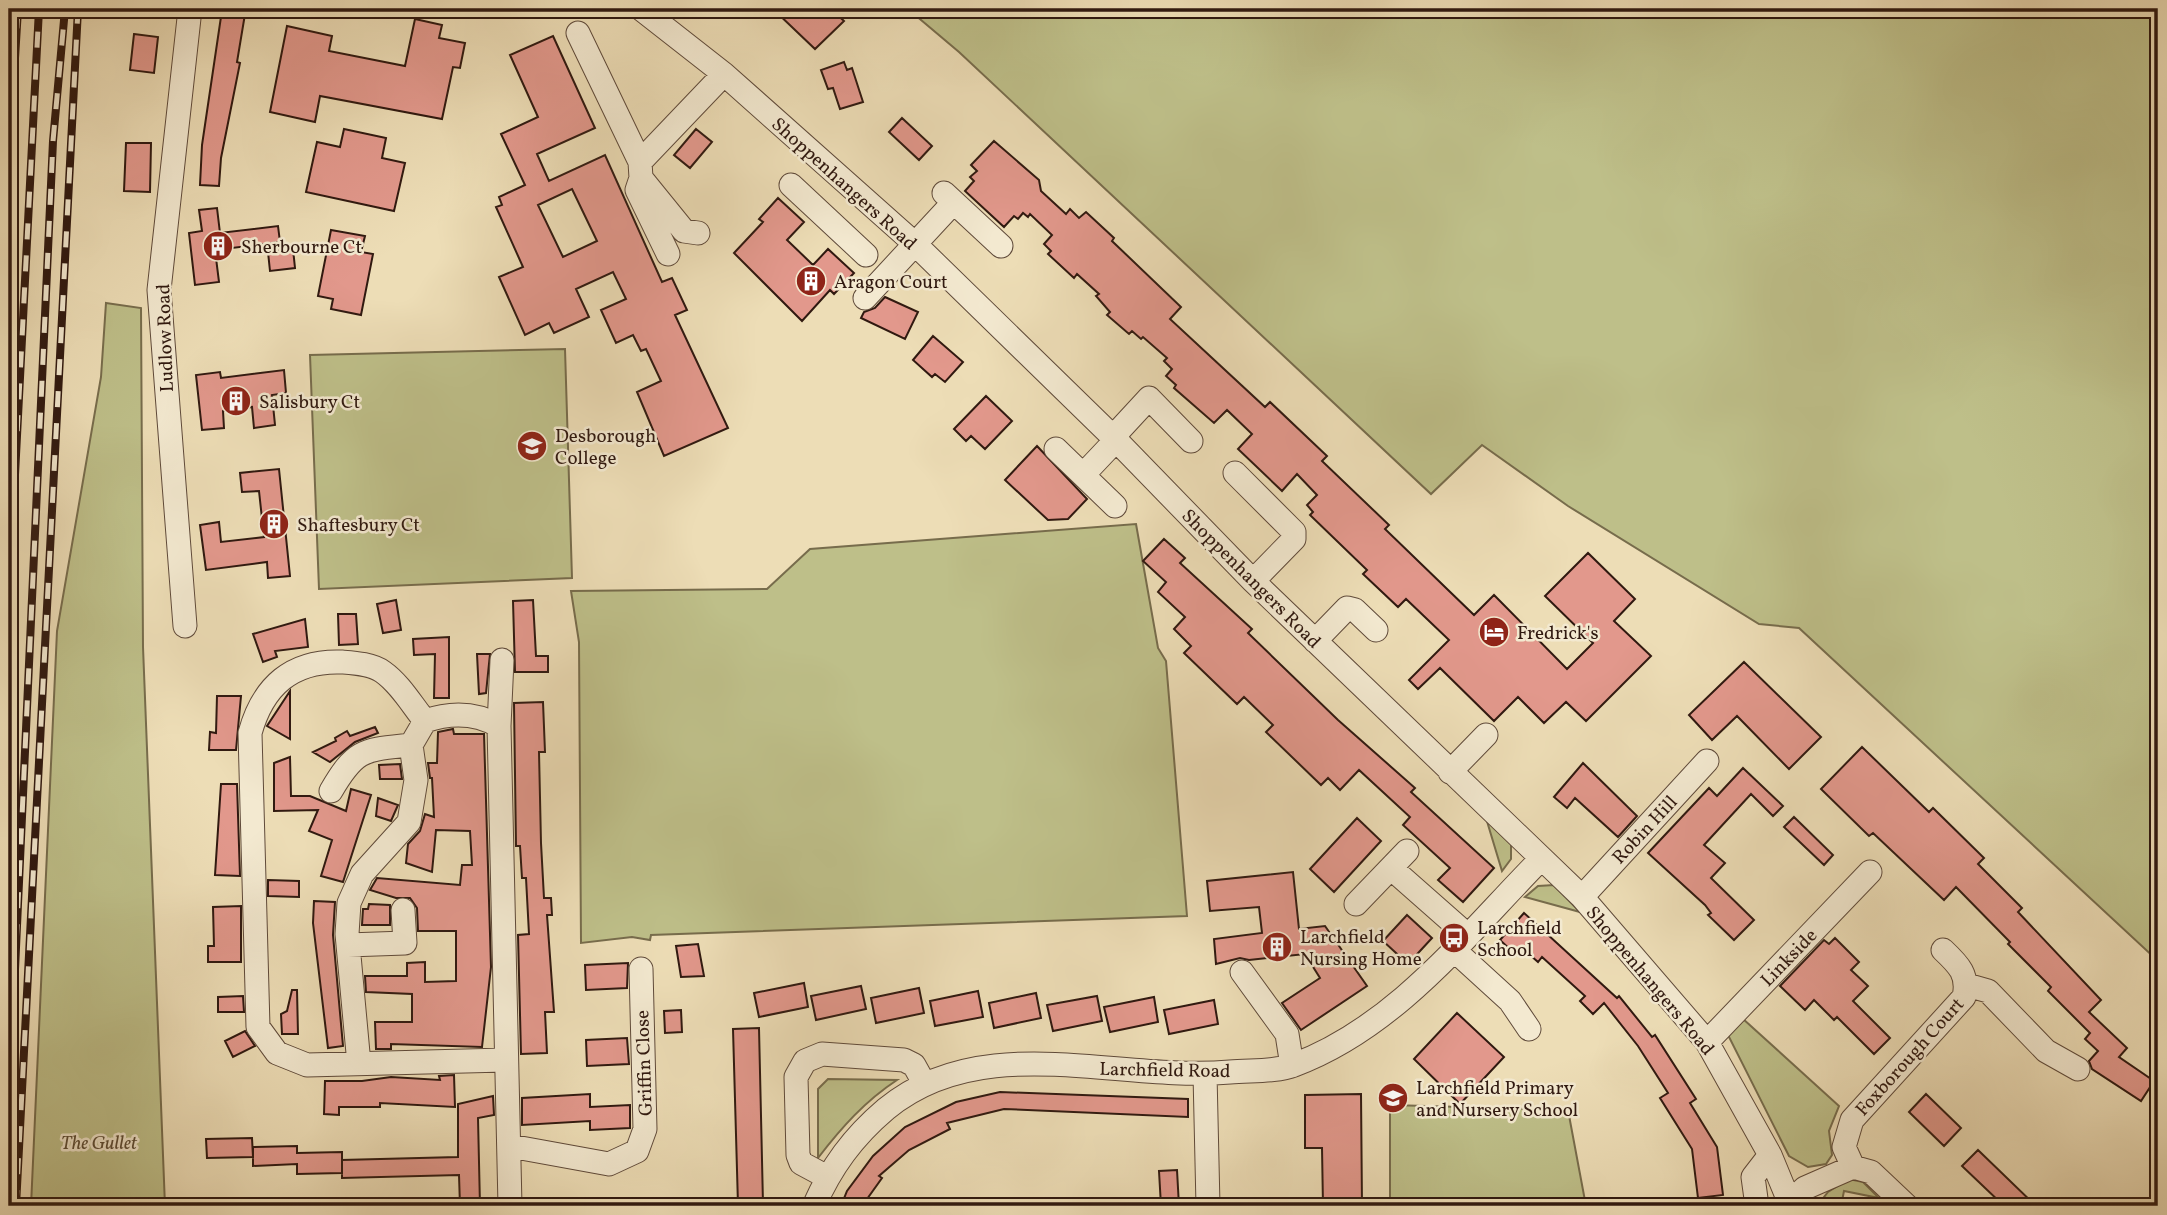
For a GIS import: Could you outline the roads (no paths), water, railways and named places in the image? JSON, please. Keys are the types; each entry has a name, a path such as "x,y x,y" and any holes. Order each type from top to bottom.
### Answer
{"street":[{"name":"Ludlow Road","path":"185,626 159,290 190,9"},
{"name":"Shoppenhangers Road","path":"641,9 724,74 914,243 1115,438 1253,581 1540,860 1582,897 1707,1042 1770,1155 1790,1204"},
{"path":"578,33 640,170 684,231 698,233"},
{"path":"668,254 637,190 640,170 724,74"},
{"path":"791,185 866,255"},
{"path":"865,298 914,243 949,198 1001,246"},
{"path":"839,230 865,200"},
{"path":"1083,475 1149,398 1191,441"},
{"path":"1056,449 1115,506"},
{"path":"1235,473 1294,532 1294,539 1253,581"},
{"path":"1315,640 1347,608 1355,610 1376,630"},
{"path":"502,660 499,726 510,1206"},
{"path":"425,721 382,671 364,664 317,662 292,670 280,678 261,704 250,733 258,1027 277,1053 307,1065 505,1060"},
{"path":"359,1064 348,945 349,903 362,874 409,822 416,780 411,745 425,721 463,714 487,719 499,726"},
{"path":"1450,772 1486,734"},
{"path":"331,791 346,764 366,750 411,745"},
{"name":"Robin Hill","path":"1582,897 1707,761"},
{"path":"1356,904 1407,851"},
{"name":"Larchfield Road","path":"814,1206 827,1177 844,1150 866,1126 924,1083 980,1065 1069,1066 1205,1074 1292,1066 1362,1031 1404,999 1540,860"},
{"path":"1391,868 1460,942 1530,1029"},
{"name":"Linkside","path":"1707,1042 1870,872"},
{"path":"348,945 405,943 403,909"},
{"name":"Foxborough Court","path":"1853,1167 1844,1147 1852,1120 1964,998 1967,985 1962,968 1943,950"},
{"name":"Griffin Close","path":"510,1146 609,1164 637,1151 645,1129 641,969"},
{"path":"1242,972 1287,1034 1292,1066"},
{"path":"1967,985 1988,991 2046,1051 2078,1069"},
{"path":"827,1177 801,1163 798,1155 796,1077 804,1061 822,1054 904,1060 914,1065 924,1083"},
{"path":"1205,1074 1208,1206"},
{"path":"1757,1206 1753,1177 1770,1155"},
{"path":"1790,1204 1805,1188 1853,1167 1871,1172 1907,1206"}],"railway":[{"path":"9,156 18,9"},
{"path":"9,591 39,9"},
{"path":"9,1100 53,141 65,9"},
{"path":"16,1206 78,9"}],"place":[{"name":"Sherbourne Ct","path":"218,246"},
{"name":"Aragon Court","path":"811,281"},
{"name":"Salisbury Ct","path":"236,401"},
{"name":"Desborough College","path":"532,446"},
{"name":"Shaftesbury Ct","path":"274,524"},
{"name":"Fredrick's","path":"1494,632"},
{"name":"Larchfield School","path":"1454,938"},
{"name":"Larchfield Nursing Home","path":"1277,947"},
{"name":"Larchfield Primary and Nursery School","path":"1393,1098"}],"park label":[{"name":"The Gullet","path":"99,1142"}]}
